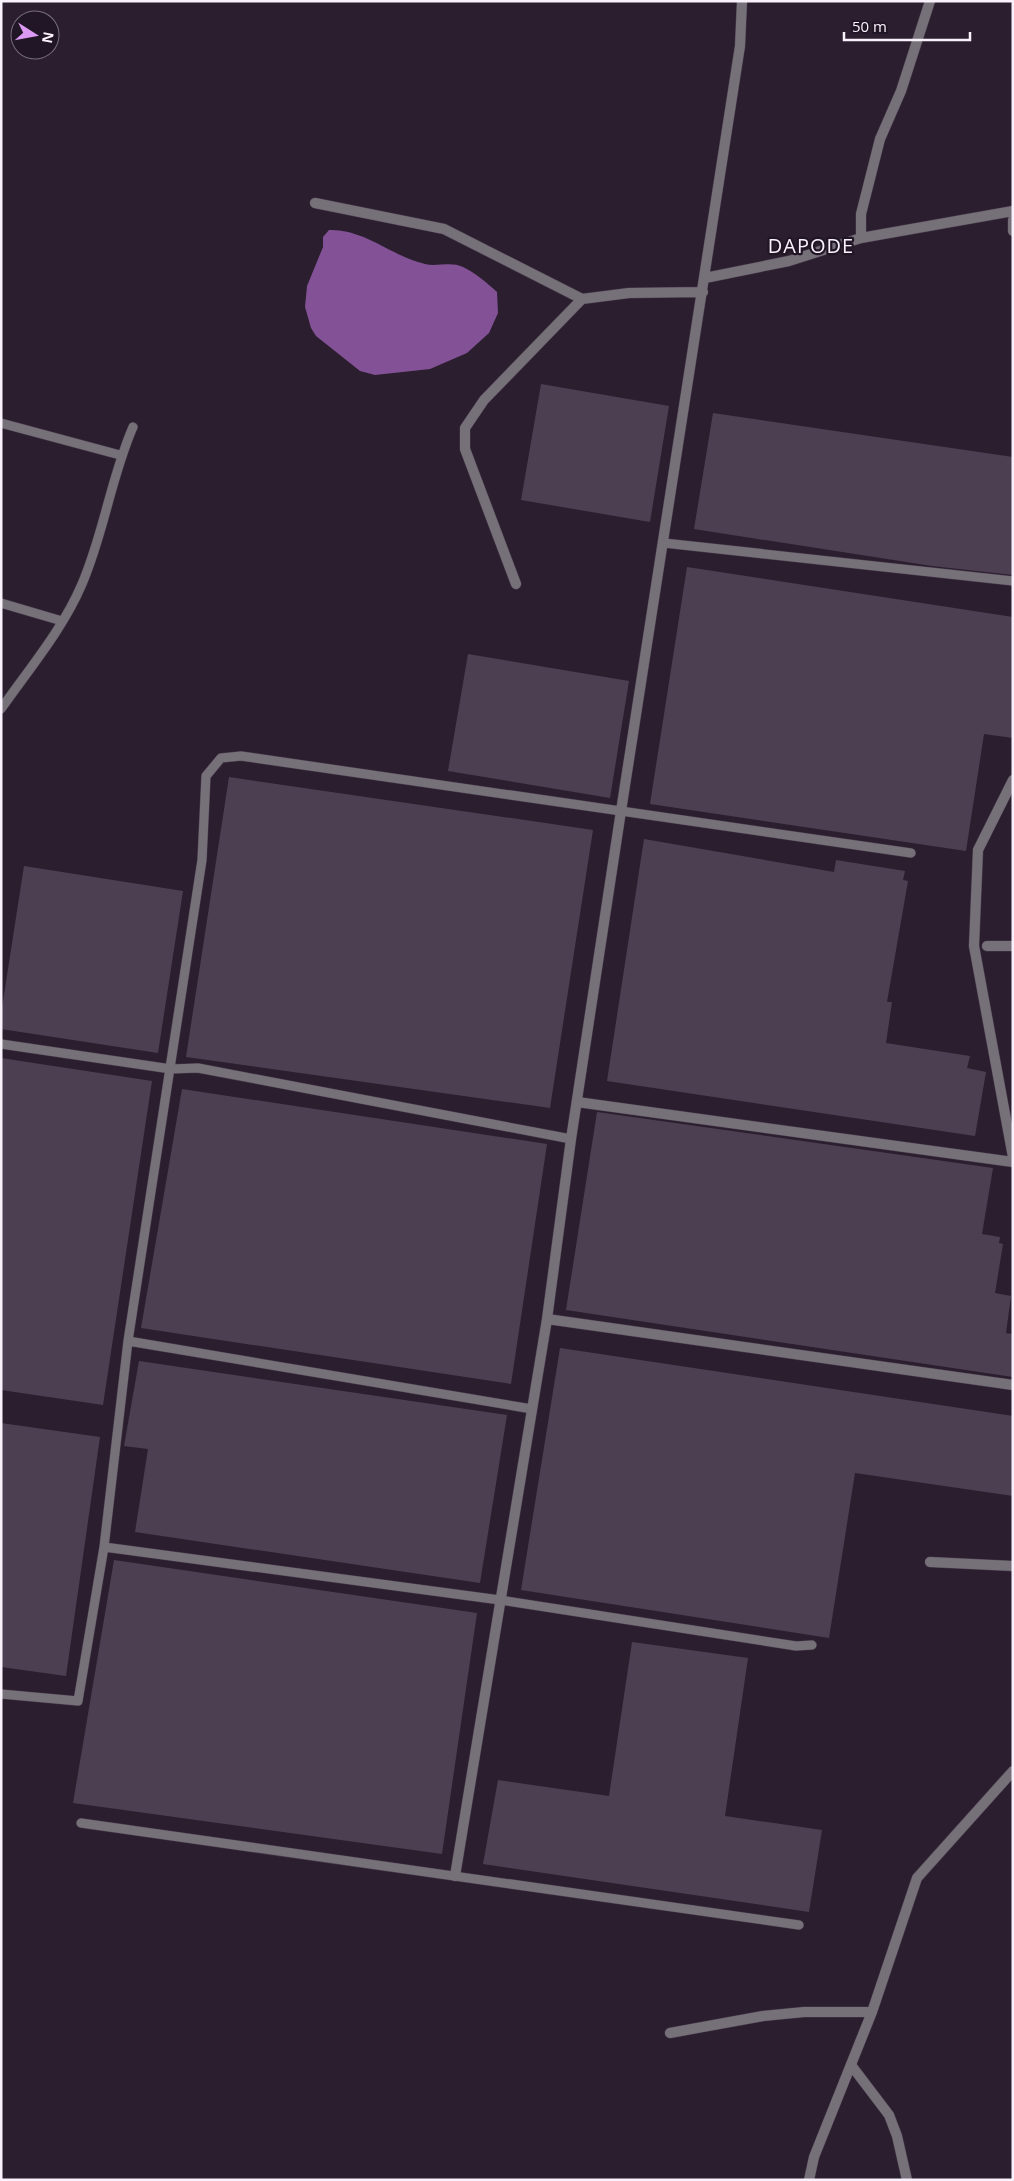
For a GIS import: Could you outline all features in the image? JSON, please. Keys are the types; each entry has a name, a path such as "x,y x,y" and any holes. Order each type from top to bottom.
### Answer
{"street":[{"path":"455,1876 547,1319 577,1102 621,811 740,46 742,1"},
{"path":"861,238 861,214 880,139 901,91 930,1"},
{"path":"315,203 444,229 582,299 629,294 703,292"},
{"path":"705,278 789,261 861,238 1013,211"},
{"path":"1013,220 1013,232"},
{"path":"516,584 465,449 464,428 484,400 582,299"},
{"path":"1013,780 978,850 974,946 1013,1157"},
{"path":"987,946 1013,946"},
{"path":"577,1102 1013,1162"},
{"path":"547,1319 1013,1384"},
{"path":"930,1562 1013,1566"},
{"path":"809,2180 814,2157 872,2012 917,1878 1013,1771"},
{"path":"670,2033 763,2016 804,2012 872,2012"},
{"path":"851,2065 889,2115 897,2136 907,2180"}],"lane":[{"path":"1,422 120,455"},
{"path":"1,709 62,621 82,584 105,516 120,455 132,427"},
{"path":"664,543 1013,581"},
{"path":"1,603 62,621"},
{"path":"1,1694 78,1701 104,1547 128,1341 202,860 206,776 221,758 241,756 911,854"},
{"path":"1,1044 171,1069 198,1068 572,1139"},
{"path":"128,1341 532,1409"},
{"path":"104,1547 500,1600 796,1646 812,1645"},
{"path":"81,1823 799,1926"}],"shaded area":[{"path":"329,230 342,231 366,238 425,264 454,264 472,272 497,292 498,313 489,333 467,353 430,369 375,375 360,371 316,336 311,328 305,307 307,286 323,247 323,237"}],"building":[{"path":"541,384 669,406 650,522 521,500"},
{"path":"713,413 1013,457 1013,575 932,566 694,529"},
{"path":"687,567 1013,617 1013,738 984,734 966,851 650,804"},
{"path":"468,654 629,681 610,798 448,771"},
{"path":"229,777 593,830 550,1108 186,1057"},
{"path":"644,839 834,872 836,860 905,871 903,880 908,881 887,1002 892,1002 886,1043 970,1056 967,1068 986,1072 975,1136 607,1081"},
{"path":"24,866 183,891 158,1053 1,1029 1,1014"},
{"path":"1,1058 152,1081 103,1405 1,1390"},
{"path":"182,1089 547,1144 511,1384 141,1328"},
{"path":"597,1112 993,1168 982,1234 1000,1237 999,1243 1003,1244 995,1293 1011,1296 1006,1333 1013,1334 1013,1377 566,1310"},
{"path":"560,1348 1013,1416 1013,1496 855,1473 829,1638 521,1590"},
{"path":"139,1361 507,1415 480,1583 135,1532 148,1449 124,1446"},
{"path":"1,1423 100,1437 66,1676 1,1667"},
{"path":"114,1560 477,1613 442,1854 73,1803"},
{"path":"632,1642 748,1658 725,1816 822,1830 809,1912 483,1864 498,1780 609,1796"}],"district":[{"name":"DAPODE","path":"811,245"}]}
